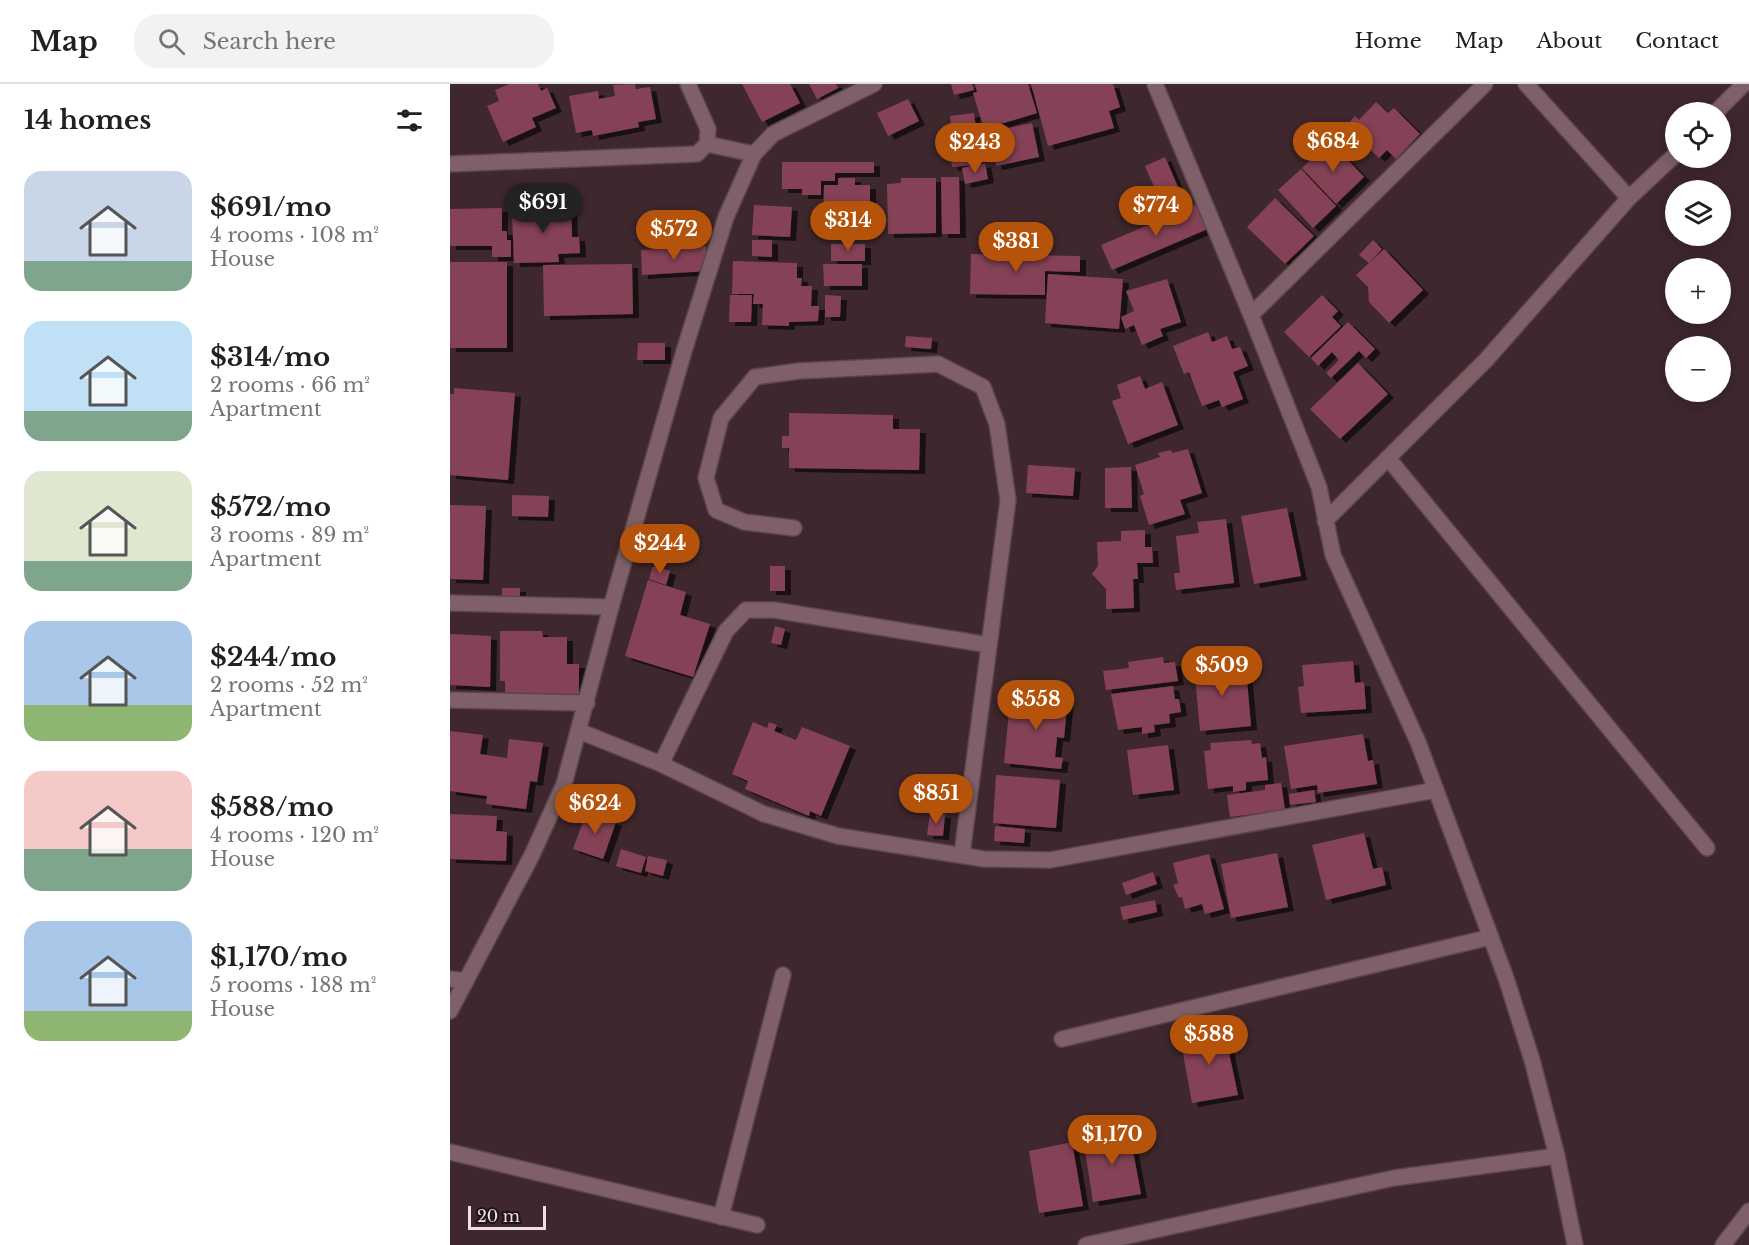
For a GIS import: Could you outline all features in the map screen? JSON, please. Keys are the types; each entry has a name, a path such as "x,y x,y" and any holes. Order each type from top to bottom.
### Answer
{"street":[{"path":"450,164 697,154 707,144 708,129 688,84"},
{"path":"450,1011 458,980 532,855 560,794 684,351 726,217 754,154 772,134 874,84"},
{"path":"1155,84 1251,315 1319,487 1333,555 1418,742 1491,937 1532,1060 1557,1156 1575,1245"},
{"path":"1251,315 1485,84"},
{"path":"1526,84 1629,198"},
{"path":"1726,102 1744,84"},
{"path":"707,144 754,154"},
{"path":"1325,521 1486,360 1629,198 1665,164"},
{"path":"794,528 744,522 716,510 706,477 721,418 755,377 800,371 938,364 983,387 997,424 1008,500 962,854"},
{"path":"1388,458 1707,848"},
{"path":"450,603 611,607"},
{"path":"661,764 726,631 746,610 774,610 989,645"},
{"path":"450,700 586,703"},
{"path":"579,730 661,764 764,814 838,836 984,859 1050,860 1436,790"},
{"path":"1062,1040 1491,937"},
{"path":"721,1217 783,975"},
{"path":"450,1152 757,1225"},
{"path":"1086,1245 1212,1220 1394,1178 1557,1156"},
{"path":"1724,1245 1749,1210"}],"building":[{"path":"509,84 538,84 541,91 547,88 556,108 532,118 536,127 503,142 487,106 499,101 495,90"},
{"path":"635,84 636,89 650,87 656,119 638,122 639,127 593,136 592,130 576,133 569,96 598,91 599,99 615,96 613,85"},
{"path":"742,84 790,84 800,103 762,122"},
{"path":"809,84 836,84 838,88 817,99"},
{"path":"951,84 972,84 974,90 954,95"},
{"path":"975,84 1028,84 1037,113 984,129 973,93 977,92"},
{"path":"1031,84 1113,84 1120,107 1109,111 1114,128 1048,146"},
{"path":"908,99 919,121 888,136 877,113"},
{"path":"1376,102 1388,113 1394,108 1420,134 1396,159 1387,150 1379,158 1346,126 1355,116 1359,120"},
{"path":"974,113 980,159 974,160 974,165 952,167 951,159 955,158 950,116"},
{"path":"1032,123 1039,157 996,166 989,132"},
{"path":"1330,141 1364,177 1336,204 1302,168"},
{"path":"1165,157 1181,194 1172,198 1177,209 1166,214 1145,166"},
{"path":"782,162 874,162 874,173 835,173 835,181 821,181 821,195 802,195 802,189 782,189"},
{"path":"985,163 988,179 965,184 962,168"},
{"path":"1301,169 1336,206 1313,228 1278,190"},
{"path":"941,177 959,177 960,234 942,234"},
{"path":"838,178 855,178 855,185 870,185 870,233 823,233 824,185 838,185"},
{"path":"901,178 936,178 936,233 888,234 887,184 901,183"},
{"path":"1275,198 1314,236 1285,264 1247,227"},
{"path":"1200,203 1210,228 1112,270 1101,245"},
{"path":"571,205 572,237 579,237 580,253 558,254 559,262 514,263 512,213 523,213 523,207"},
{"path":"754,205 792,207 790,237 752,235"},
{"path":"502,208 502,231 507,231 507,240 511,240 511,257 492,257 492,246 450,246 450,209"},
{"path":"752,240 772,240 772,257 752,256"},
{"path":"1373,240 1382,249 1369,263 1359,255"},
{"path":"831,244 865,244 865,261 831,261"},
{"path":"706,246 708,271 642,275 641,250"},
{"path":"1384,249 1423,290 1389,323 1369,302 1368,287 1356,275"},
{"path":"971,254 1080,256 1080,272 1045,271 1045,295 970,294"},
{"path":"733,261 797,263 797,278 802,278 801,286 812,286 811,306 819,306 818,321 789,322 789,326 762,325 763,304 753,304 754,294 732,294"},
{"path":"450,262 507,262 507,348 450,348"},
{"path":"632,264 633,314 544,316 543,265"},
{"path":"823,264 862,264 862,286 824,286"},
{"path":"1048,274 1123,279 1119,329 1045,323"},
{"path":"1167,279 1181,322 1160,329 1163,336 1142,345 1134,325 1125,329 1121,317 1134,311 1126,291"},
{"path":"730,295 752,295 751,322 729,322"},
{"path":"825,295 841,296 840,317 825,317"},
{"path":"1322,295 1338,311 1332,317 1341,326 1309,357 1284,332"},
{"path":"1348,322 1375,349 1366,358 1359,351 1331,378 1326,373 1339,360 1332,352 1318,366 1311,358"},
{"path":"1208,332 1212,342 1227,336 1232,349 1240,347 1248,366 1233,372 1243,399 1222,407 1219,400 1202,406 1189,372 1184,374 1173,346"},
{"path":"906,336 932,338 931,349 905,347"},
{"path":"638,343 665,343 665,360 637,360"},
{"path":"1358,363 1388,394 1340,439 1310,409"},
{"path":"1140,376 1145,389 1162,382 1178,425 1128,444 1112,401 1121,398 1117,385"},
{"path":"454,388 515,393 508,480 450,475 450,394 454,394"},
{"path":"789,413 893,415 893,429 920,429 919,470 789,468 789,448 782,448 782,436 789,436"},
{"path":"1188,449 1202,493 1180,500 1185,514 1149,525 1140,496 1144,494 1135,465 1160,457 1158,453 1171,450 1172,453"},
{"path":"1028,465 1075,468 1073,496 1026,493"},
{"path":"1131,467 1132,508 1105,508 1105,468"},
{"path":"512,495 549,496 548,517 512,516"},
{"path":"450,505 486,506 483,580 450,579"},
{"path":"1287,508 1301,576 1254,584 1241,516"},
{"path":"1226,519 1234,583 1176,590 1174,573 1180,573 1176,536 1199,533 1197,522"},
{"path":"1145,530 1145,547 1152,547 1153,563 1137,563 1138,579 1133,579 1134,608 1106,609 1106,589 1092,574 1098,566 1097,542 1121,541 1121,531"},
{"path":"653,566 670,571 666,585 649,579"},
{"path":"770,566 785,566 785,591 770,591"},
{"path":"648,580 686,592 680,615 710,624 693,677 625,656"},
{"path":"502,588 520,588 520,597 502,597"},
{"path":"775,626 785,629 781,645 771,643"},
{"path":"500,631 542,631 543,637 567,637 567,664 579,664 579,699 540,699 540,694 505,695 505,681 500,681"},
{"path":"450,634 491,636 490,687 450,685"},
{"path":"1163,657 1164,663 1175,662 1178,681 1106,690 1103,671 1129,668 1128,662"},
{"path":"1230,661 1231,671 1246,669 1251,726 1200,731 1194,665"},
{"path":"1353,661 1355,683 1364,682 1366,709 1301,713 1298,687 1304,686 1302,665"},
{"path":"1173,686 1175,699 1179,699 1181,712 1169,714 1170,723 1154,725 1155,732 1142,734 1142,727 1118,730 1111,694"},
{"path":"1040,694 1068,697 1064,738 1057,737 1055,757 1063,758 1061,769 1004,763 1009,712 1014,713 1015,697 1040,700"},
{"path":"753,722 767,728 769,722 777,725 774,731 796,740 802,727 850,746 821,816 810,811 809,816 745,789 748,781 732,774"},
{"path":"450,731 483,735 480,754 507,758 509,739 543,743 537,782 530,781 526,809 486,804 487,796 450,791"},
{"path":"1363,734 1368,761 1373,760 1377,784 1318,793 1317,785 1291,789 1284,746"},
{"path":"1251,740 1252,744 1260,743 1262,758 1266,757 1268,780 1246,782 1246,790 1233,792 1233,786 1208,789 1204,751 1211,750 1210,743"},
{"path":"1168,745 1174,790 1133,795 1127,750"},
{"path":"996,775 1060,780 1056,828 993,823"},
{"path":"1281,783 1285,810 1230,817 1227,795 1265,790 1265,785"},
{"path":"1314,790 1316,802 1290,805 1289,794"},
{"path":"587,811 616,822 603,859 573,849"},
{"path":"930,813 945,814 943,836 927,835"},
{"path":"450,814 497,816 496,831 507,832 506,861 450,859"},
{"path":"995,826 1025,829 1024,843 994,841"},
{"path":"1364,833 1373,869 1382,867 1386,885 1326,900 1312,845"},
{"path":"621,849 646,857 641,873 616,866"},
{"path":"1277,853 1288,907 1231,918 1221,864"},
{"path":"1209,854 1224,909 1205,914 1202,904 1185,909 1182,897 1179,898 1173,885 1178,883 1173,863"},
{"path":"648,856 667,860 663,876 645,871"},
{"path":"1153,872 1157,884 1126,895 1122,883"},
{"path":"1155,900 1157,912 1123,920 1120,907"},
{"path":"1224,1029 1238,1095 1192,1103 1180,1037"},
{"path":"1129,1130 1141,1194 1093,1202 1083,1138"},
{"path":"1072,1142 1083,1206 1039,1213 1029,1151"}]}
